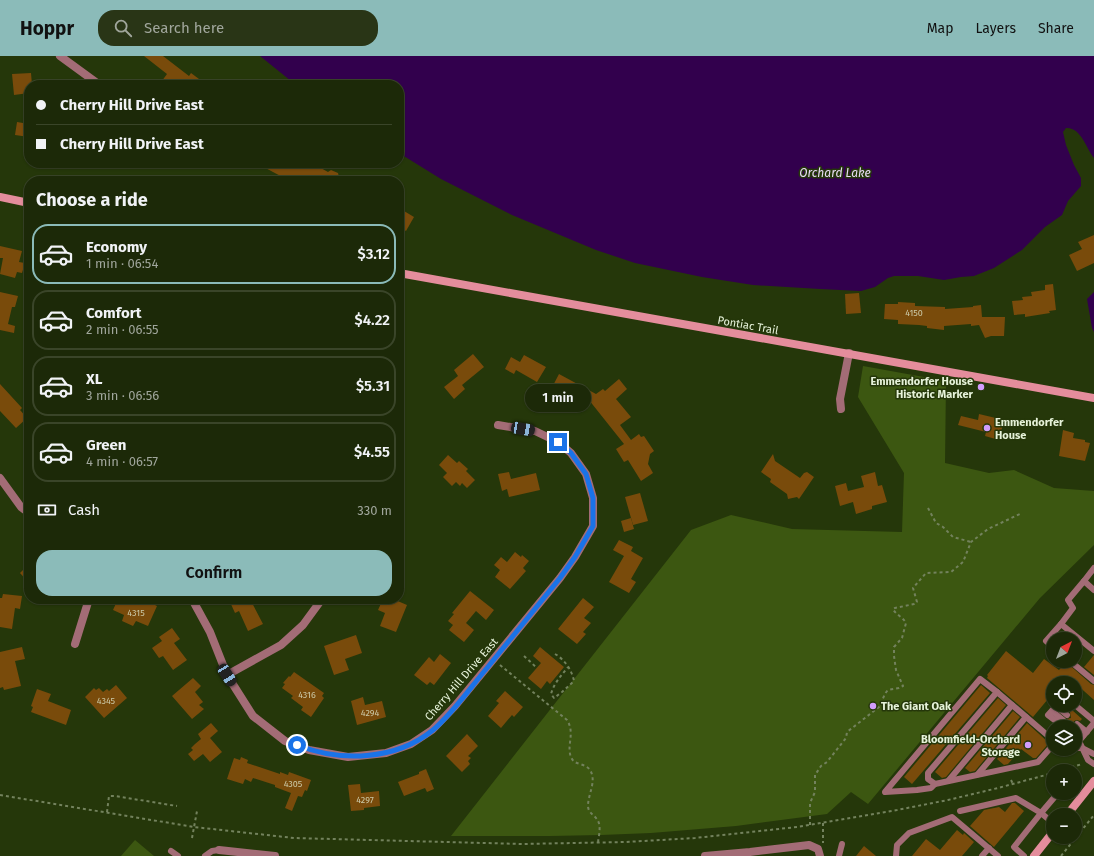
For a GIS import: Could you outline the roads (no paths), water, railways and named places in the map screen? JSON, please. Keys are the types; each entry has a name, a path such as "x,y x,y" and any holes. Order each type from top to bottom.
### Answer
{"main road":[{"path":"0,197 24,202"},
{"name":"Pontiac Trail","path":"404,275 761,339 849,353 1094,398"},
{"path":"1072,808 1094,780"},
{"path":"1034,856 1046,841"}],"street":[{"path":"60,56 93,80"},
{"path":"841,409 840,399 849,353"},
{"name":"Cherry Hill Drive East","path":"195,604 210,632 227,675 253,716 285,741 309,750 348,757 386,753 411,744 432,730 455,706 560,578 575,557 593,526 593,498 586,474 571,453 558,442 535,431 498,424"},
{"path":"0,478 24,509"},
{"path":"75,644 87,604"},
{"path":"227,675 281,645 303,625 318,604"},
{"path":"706,856 809,845 818,849 820,855"},
{"path":"219,850 275,856"}],"lane":[{"path":"1054,632 1073,608 1068,600 1094,568"},
{"path":"1084,581 1094,590"},
{"path":"1061,624 1094,651"},
{"path":"1078,668 1094,681"},
{"path":"1046,734 980,679 885,792 931,788 935,784 949,780 1038,762 1046,753"},
{"path":"935,784 928,779 928,773 997,692"},
{"path":"949,780 1012,705"},
{"path":"1055,707 1063,720 1048,715 1055,707"},
{"path":"1082,712 1094,722 1082,735"},
{"path":"978,774 1026,717"},
{"path":"1082,748 1094,754"},
{"path":"1082,748 1088,760 1094,764"},
{"path":"960,811 1016,798 1046,817"},
{"path":"1024,856 1014,847 1052,800"},
{"path":"896,856 897,845 908,833 952,817 998,856"},
{"path":"839,856 842,844"},
{"path":"982,856 989,848"},
{"path":"171,850 178,856"},
{"path":"205,856 212,851 219,850"}],"water":[{"name":"Orchard Lake","path":"260,56 1094,56 1094,158 1079,134 1076,131 1066,128 1063,132 1066,145 1081,178 1081,186 1068,201 1062,215 1045,227 1022,250 994,268 974,276 944,280 918,276 894,276 888,278 875,287 861,291 753,285 702,277 635,263 596,250 512,215 441,179 404,156 404,80 290,80"},
{"path":"1094,292 1094,332 1087,299"}],"place":[{"name":"Emmendorfer House Historic Marker","path":"981,387"},
{"name":"Emmendorfer House","path":"987,428"},
{"name":"The Giant Oak","path":"873,706"},
{"name":"Bloomfield-Orchard Storage","path":"1028,745"}]}
